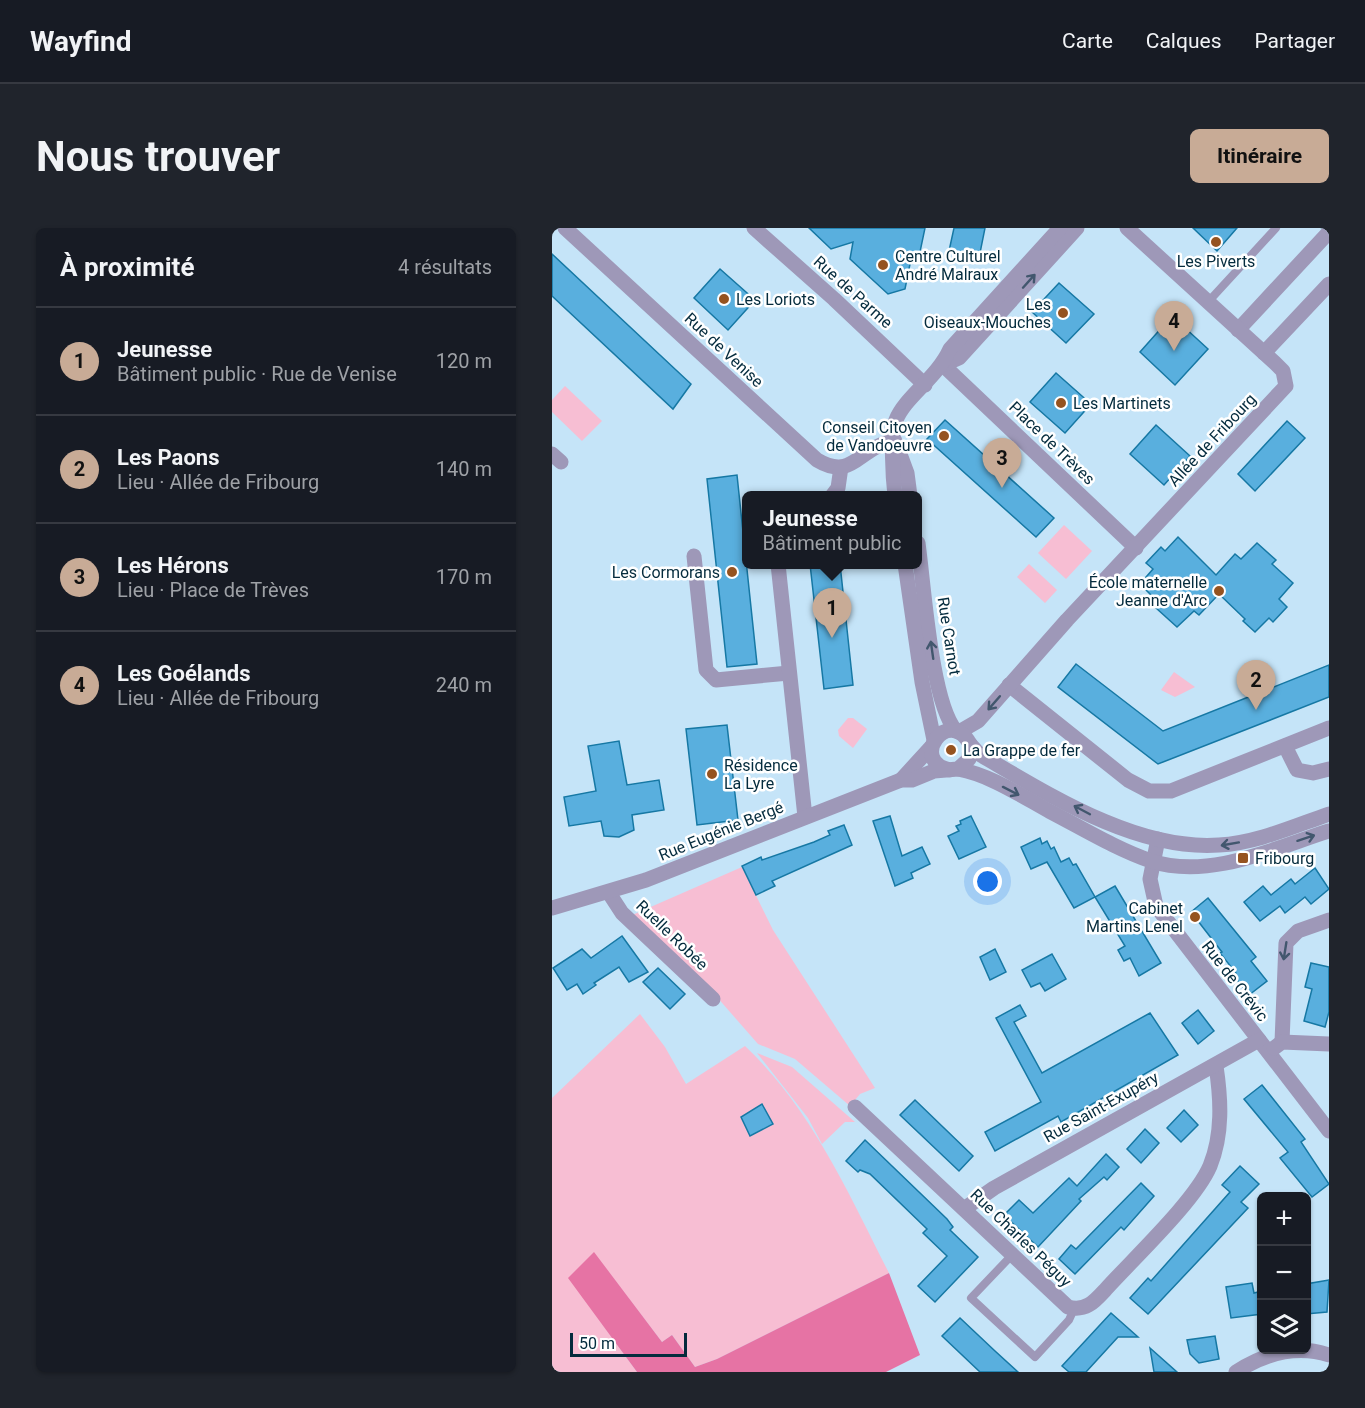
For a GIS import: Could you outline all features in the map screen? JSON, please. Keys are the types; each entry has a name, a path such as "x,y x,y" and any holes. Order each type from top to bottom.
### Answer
{"street":[{"name":"Rue de Venise","path":"565,228 817,459 829,466 841,467"},
{"name":"Rue de Parme","path":"754,228 834,299 925,385"},
{"path":"895,491 892,475 896,420 943,365 950,349 1060,228"},
{"path":"943,365 959,358 1077,228"},
{"name":"Allée de Fribourg","path":"957,732 978,721 1284,389 1286,381 1283,371 1127,228"},
{"path":"1238,330 1329,232"},
{"path":"1264,353 1329,284"},
{"name":"Place de Trèves","path":"943,365 1136,548"},
{"path":"836,491 841,467 854,463 876,445 895,441"},
{"path":"895,441 907,473 909,491"},
{"path":"694,556 706,670 710,676 716,680 789,673"},
{"path":"779,569 805,817"},
{"name":"Rue Carnot","path":"906,569 933,743"},
{"name":"Rue Carnot","path":"921,569 935,671 949,723 957,732"},
{"path":"1009,685 1128,780 1149,791 1171,791 1329,728"},
{"path":"1329,814 1231,844 1207,845 1158,840 1098,819 979,754 957,732 944,732 933,743 933,760 944,769 954,769 990,780 1113,844 1153,861 1188,865 1221,864 1329,831"},
{"name":"Rue Eugénie Bergé","path":"901,780 933,743"},
{"path":"954,769 969,759 970,744"},
{"path":"1285,746 1297,770 1312,773 1329,769"},
{"name":"Rue Eugénie Bergé","path":"552,908 609,893 901,780 912,780 934,771 954,769"},
{"name":"Rue de Crévic","path":"1158,840 1150,886 1156,906 1329,1131"},
{"name":"Ruelle Robée","path":"609,893 622,914 713,999"},
{"path":"1329,920 1298,931 1286,943 1282,1042 1329,1044"},
{"name":"Rue Saint-Exupéry","path":"964,1209 994,1188 1178,1084 1264,1046 1282,1042"},
{"name":"Rue Charles Péguy","path":"855,1107 1012,1256 1068,1307 1074,1309 1092,1304 1203,1178 1215,1149 1221,1108 1216,1066"},
{"path":"1236,1372 1252,1362 1280,1352 1306,1350 1329,1355"}],"lane":[{"path":"1208,302 1276,228"},
{"path":"1012,1256 971,1298 1035,1357 1069,1320 1074,1309"}],"shaded area":[{"path":"565,386 602,421 582,441 552,412 552,400"},
{"path":"1064,525 1092,551 1066,579 1038,553"},
{"path":"1029,564 1057,590 1045,603 1017,577"},
{"path":"1174,672 1195,687 1175,697 1161,690"},
{"path":"848,718 853,718 867,729 853,748 839,736 838,730"},
{"path":"742,867 773,930 875,1088 860,1094 850,1106 795,1059 758,1044 716,996 630,916"},
{"path":"640,1014 665,1047 686,1084 745,1046 768,1070 809,1124 827,1153 889,1273 717,1359 695,1367 672,1335 662,1342 594,1253 569,1278 637,1372 552,1372 552,1098"},
{"path":"757,1053 792,1067 855,1122 845,1122 822,1144 808,1118"},
{"path":"594,1252 662,1342 672,1335 695,1367 717,1359 889,1273 920,1355 886,1372 637,1372 568,1278"}],"building":[{"name":"Centre Culturel André Malraux","path":"809,228 925,228 920,252 912,254 905,289 888,294 850,259 853,242 831,249"},
{"path":"954,228 985,228 979,258 949,251"},
{"name":"Les Piverts","path":"1193,228 1237,228 1217,251"},
{"path":"552,254 691,384 673,409 552,296"},
{"name":"Les Loriots","path":"720,269 755,300 728,330 694,298"},
{"name":"Les Oiseaux-Mouches","path":"1059,283 1094,314 1066,343 1032,312"},
{"path":"1172,316 1208,349 1175,385 1140,352"},
{"name":"Les Martinets","path":"1056,373 1091,404 1065,433 1030,402"},
{"path":"945,420 1054,518 1036,537 927,439"},
{"path":"1287,421 1305,438 1255,491 1238,474"},
{"path":"1156,425 1190,456 1164,485 1130,454"},
{"name":"Les Cormorans","path":"737,475 742,522 742,569 747,569 757,664 727,667 707,479"},
{"path":"1178,537 1216,575 1235,554 1241,559 1257,543 1276,560 1272,564 1293,583 1279,599 1287,607 1273,622 1269,618 1255,632 1219,594 1199,615 1194,611 1177,627 1156,608 1160,604 1140,584 1153,569 1146,563 1161,547 1165,551"},
{"path":"811,569 841,569 853,685 824,689"},
{"path":"1076,664 1163,731 1329,665 1329,697 1158,764 1058,687"},
{"name":"Résidence La Lyre","path":"727,725 738,820 697,825 686,729"},
{"path":"619,741 627,785 659,780 664,810 632,815 634,830 619,837 604,836 601,821 569,826 564,797 596,791 588,746"},
{"path":"890,816 902,856 922,847 930,864 911,873 913,878 895,886 873,821"},
{"path":"971,816 986,847 959,859 948,836 959,831 956,826 961,824 960,821"},
{"path":"844,825 852,845 772,881 775,886 756,895 742,866 761,857 762,860 814,842 830,835 828,831"},
{"path":"1040,838 1042,844 1047,841 1051,849 1054,847 1061,862 1069,858 1073,865 1076,864 1095,897 1074,908 1047,862 1031,869 1021,847"},
{"path":"1315,868 1329,889 1311,904 1305,897 1285,913 1280,906 1260,921 1244,902 1263,886 1271,895 1291,879 1295,884"},
{"path":"1115,886 1161,963 1139,976 1130,958 1124,961 1118,950 1125,946 1095,897"},
{"path":"1208,898 1256,957 1251,961 1267,981 1249,995 1233,975 1236,973 1220,953 1222,952 1191,912"},
{"path":"622,936 648,972 629,982 619,967 594,983 596,985 583,994 577,984 567,990 553,968 582,949 591,958"},
{"path":"995,949 1006,972 990,980 980,957"},
{"path":"1052,954 1066,979 1045,991 1040,983 1031,987 1022,970"},
{"path":"1311,963 1329,967 1329,1012 1325,1027 1304,1021 1312,989 1305,987"},
{"path":"658,968 685,994 670,1009 643,982"},
{"path":"1020,1005 1026,1016 1014,1022 1042,1073 1150,1013 1178,1055 1061,1122 1058,1116 995,1151 985,1132 1041,1102 996,1018"},
{"path":"1198,1010 1214,1031 1198,1044 1182,1023"},
{"path":"1262,1085 1305,1139 1301,1142 1329,1184 1312,1197 1311,1192 1308,1192 1280,1158 1288,1152 1244,1099"},
{"path":"915,1100 973,1156 959,1171 900,1115"},
{"path":"762,1104 773,1124 750,1136 741,1117"},
{"path":"1184,1110 1198,1125 1181,1142 1167,1128"},
{"path":"1145,1129 1159,1143 1141,1163 1127,1149"},
{"path":"865,1140 947,1219 953,1227 950,1230 978,1257 935,1302 918,1286 947,1256 923,1233 927,1229 870,1174 860,1170 858,1172 846,1161"},
{"path":"1106,1154 1119,1167 1107,1180 1104,1177 1079,1199 1081,1201 1038,1247 1004,1215 1019,1200 1033,1213 1069,1178 1077,1186"},
{"path":"1240,1166 1259,1184 1241,1202 1248,1208 1148,1314 1130,1298 1148,1278 1151,1281 1230,1192 1222,1185"},
{"path":"1141,1183 1154,1196 1124,1230 1121,1227 1075,1274 1059,1259 1071,1245 1076,1249"},
{"path":"1329,1280 1327,1312 1311,1314 1311,1283"},
{"path":"1252,1283 1254,1293 1257,1292 1257,1315 1231,1318 1226,1287"},
{"path":"1111,1313 1138,1337 1118,1337 1086,1372 1069,1372 1062,1366"},
{"path":"960,1318 1018,1372 980,1372 942,1336"},
{"path":"1215,1336 1219,1359 1199,1363 1190,1354 1187,1340"},
{"path":"1150,1348 1177,1372 1154,1372"}],"place":[{"name":"Les Piverts","path":"1216,242"},
{"name":"Centre Culturel André Malraux","path":"883,265"},
{"name":"Les Loriots","path":"724,299"},
{"name":"Les Oiseaux-Mouches","path":"1063,313"},
{"name":"Les Goélands","path":"1174,351"},
{"name":"Les Martinets","path":"1061,403"},
{"name":"Conseil Citoyen de Vandoeuvre","path":"944,436"},
{"name":"Les Hérons","path":"1002,488"},
{"name":"Les Cormorans","path":"732,572"},
{"name":"École maternelle Jeanne d'Arc","path":"1219,591"},
{"name":"Jeunesse","path":"832,638"},
{"name":"Les Paons","path":"1256,710"},
{"name":"La Grappe de fer","path":"951,750"},
{"name":"Résidence La Lyre","path":"712,774"},
{"name":"Fribourg","path":"1243,858"},
{"name":"Cabinet Martins Lenel","path":"1195,917"}]}
